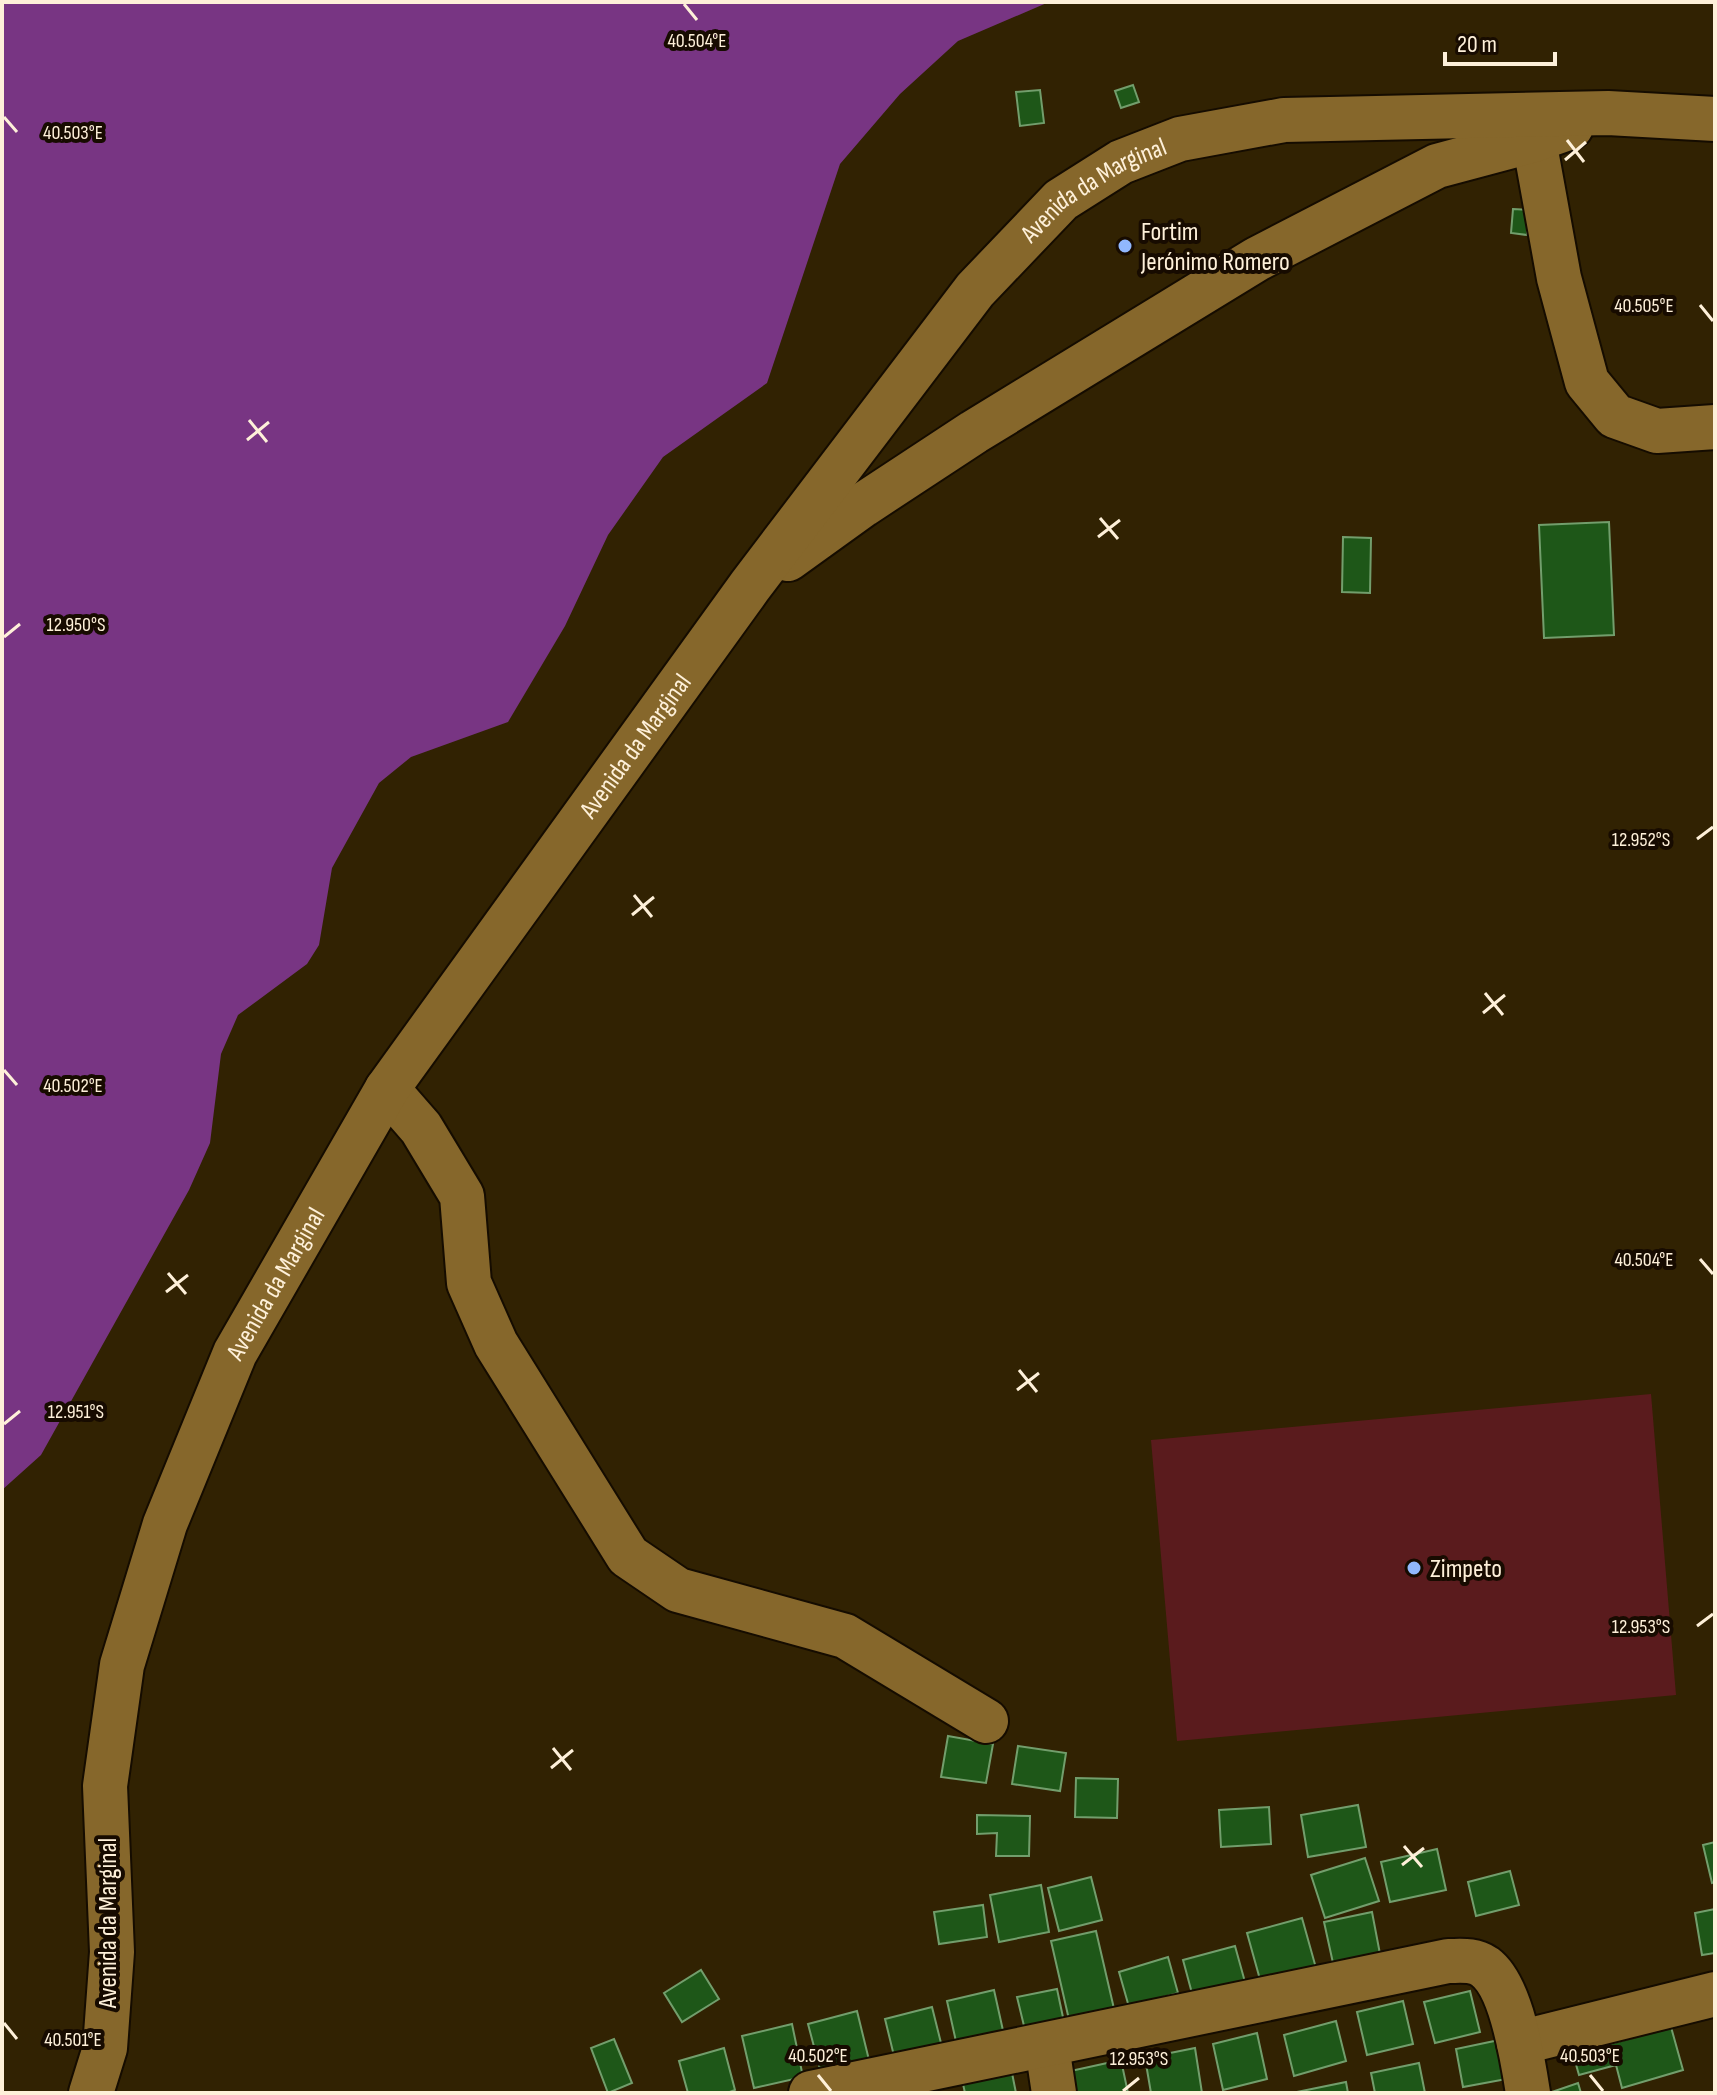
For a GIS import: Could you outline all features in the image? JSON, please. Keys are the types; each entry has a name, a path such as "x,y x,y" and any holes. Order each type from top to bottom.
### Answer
{"street":[{"name":"Avenida da Marginal","path":"91,2093 105,2048 112,1952 105,1786 122,1665 165,1524 235,1353 387,1089 750,586 975,290 1061,200 1121,162 1180,139 1284,120 1608,113 1715,119"},
{"name":"Avenida da Marginal","path":"750,586 863,505 950,448 1257,259 1437,166 1534,140 1608,113"},
{"path":"1534,140 1559,278 1587,382 1615,416 1657,431 1715,427"},
{"path":"387,1089 421,1128 462,1196 469,1283 496,1344 628,1556 678,1590 845,1636 986,1721"},
{"path":"811,2093 1448,1961 1469,1960 1486,1968 1508,2005 1528,2093"},
{"path":"1519,2043 1715,1994"},
{"path":"1047,2046 1054,2093"}],"shaded area":[{"path":"2,2 1049,2 958,41 900,94 840,164 767,383 663,457 608,535 565,626 508,722 411,757 379,783 332,868 319,945 307,964 238,1015 221,1054 210,1143 189,1190 41,1455 2,1490"},
{"name":"Zimpeto","path":"1651,1394 1676,1695 1177,1741 1151,1440"}],"building":[{"path":"1133,85 1139,102 1121,108 1115,91"},
{"path":"1040,90 1044,123 1020,126 1016,92"},
{"path":"1513,209 1529,210 1527,235 1511,233"},
{"path":"1609,522 1614,635 1544,638 1539,525"},
{"path":"1343,537 1371,538 1370,593 1342,592"},
{"path":"948,1736 993,1744 986,1783 941,1777"},
{"path":"1018,1746 1066,1753 1060,1791 1012,1784"},
{"path":"1076,1778 1118,1779 1117,1818 1075,1817"},
{"path":"1358,1805 1366,1847 1308,1857 1301,1815"},
{"path":"1269,1807 1271,1844 1221,1847 1219,1810"},
{"path":"977,1815 1030,1816 1029,1856 996,1856 997,1833 977,1834"},
{"path":"1715,1842 1715,1882 1712,1883 1703,1845"},
{"path":"1437,1849 1446,1890 1390,1902 1381,1862"},
{"path":"1365,1858 1379,1901 1325,1918 1311,1875"},
{"path":"1510,1871 1519,1905 1476,1916 1468,1882"},
{"path":"1091,1877 1102,1920 1059,1931 1048,1888"},
{"path":"1041,1885 1049,1932 999,1942 990,1895"},
{"path":"983,1905 987,1937 939,1944 934,1912"},
{"path":"1715,1909 1715,1953 1702,1955 1695,1913"},
{"path":"1372,1912 1380,1954 1333,1963 1324,1922"},
{"path":"1302,1918 1316,1968 1261,1983 1247,1933"},
{"path":"1096,1931 1115,2013 1070,2024 1051,1941"},
{"path":"1235,1946 1245,1982 1193,1997 1183,1960"},
{"path":"1168,1957 1178,1993 1129,2007 1119,1972"},
{"path":"701,1970 719,1999 682,2022 664,1993"},
{"path":"1057,1989 1064,2022 1025,2030 1017,1997"},
{"path":"994,1990 1004,2035 957,2046 947,2001"},
{"path":"1470,1991 1480,2032 1435,2043 1424,2002"},
{"path":"1403,2001 1413,2044 1367,2055 1357,2012"},
{"path":"932,2007 942,2047 895,2060 885,2019"},
{"path":"857,2011 869,2060 821,2073 808,2024"},
{"path":"1336,2021 1346,2061 1294,2076 1284,2035"},
{"path":"792,2024 803,2077 754,2088 742,2036"},
{"path":"1671,2027 1683,2070 1622,2088 1616,2065 1579,2075 1573,2054"},
{"path":"1257,2033 1267,2079 1223,2090 1213,2044"},
{"path":"614,2039 632,2083 608,2093 591,2048"},
{"path":"1504,2039 1512,2078 1463,2087 1456,2049"},
{"path":"724,2048 735,2090 727,2093 688,2093 679,2061"},
{"path":"1195,2048 1202,2093 1151,2093 1145,2058"},
{"path":"1121,2060 1128,2093 1071,2093 1066,2072"},
{"path":"1419,2063 1425,2093 1375,2093 1371,2073"},
{"path":"1012,2073 1016,2093 965,2093 963,2084"},
{"path":"1346,2082 1348,2093 1292,2093"},
{"path":"1578,2083 1581,2093 1549,2093"}],"place":[{"name":"Fortim Jerónimo Romero","path":"1125,246"},
{"name":"Zimpeto","path":"1414,1568"}]}
